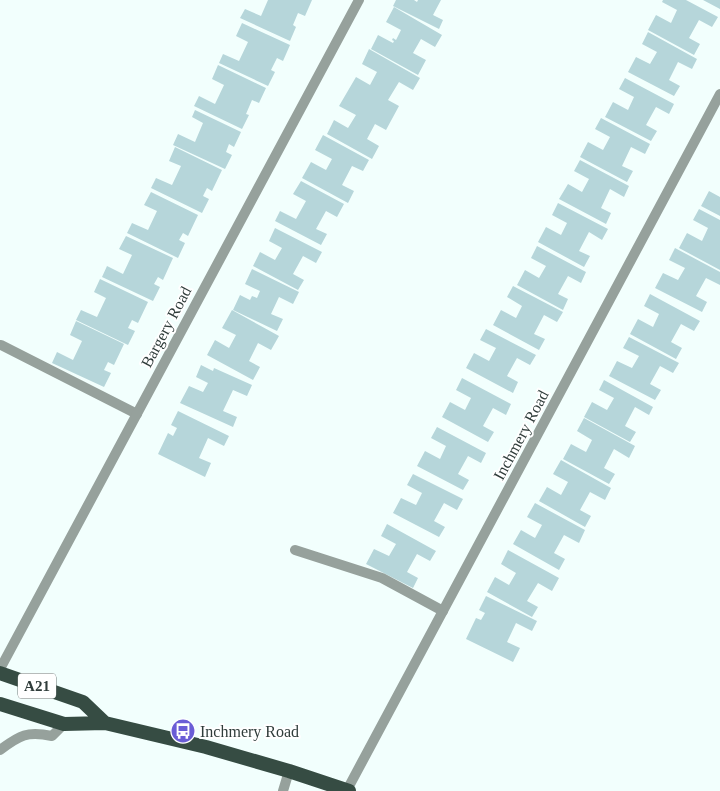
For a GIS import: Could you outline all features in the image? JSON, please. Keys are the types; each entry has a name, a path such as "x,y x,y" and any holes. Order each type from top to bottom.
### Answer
{"highway":[{"name":"A21","path":"0,673 83,702 105,723"},
{"name":"A21","path":"0,704 64,724 105,723 206,747 290,771 348,791"}],"street":[{"name":"Bargery Road","path":"0,669 359,0"},
{"name":"Inchmery Road","path":"348,791 720,94"},
{"path":"1,345 137,414"},
{"path":"295,550 382,578 443,611"},
{"path":"0,750 22,735 36,733 52,736 64,724"},
{"path":"283,791 290,771"}],"building":[{"path":"268,0 312,0 305,16 298,13 293,25 296,27 290,41 240,18 245,9 261,16"},
{"path":"396,0 414,0 417,2 418,0 441,0 433,15 443,20 439,29 393,6"},
{"path":"663,0 686,0 718,17 712,27 699,20 689,38 700,44 694,55 648,30 656,15 671,23 677,10 662,2"},
{"path":"703,0 720,0 720,9"},
{"path":"394,7 442,35 435,47 421,39 413,53 426,60 418,75 371,49 378,35 393,43 393,38 396,40 401,30 386,22"},
{"path":"242,23 290,45 283,61 277,58 271,70 275,72 268,86 219,63 223,54 239,61 248,42 236,36"},
{"path":"648,32 697,59 692,69 678,62 669,80 680,86 674,96 628,72 636,57 650,64 657,52 642,44"},
{"path":"369,49 420,78 413,90 399,82 388,100 399,106 386,130 375,124 367,139 379,146 372,159 327,134 334,120 348,128 356,115 339,106 356,77 370,85 377,72 362,64"},
{"path":"218,65 266,88 259,103 252,100 246,114 249,115 242,129 194,106 199,96 215,104 224,85 212,79"},
{"path":"625,78 674,104 669,114 656,107 646,125 657,131 651,141 605,117 613,102 628,110 634,97 619,89"},
{"path":"195,110 241,132 234,147 229,144 226,152 232,155 225,169 173,145 178,134 195,142 203,123 192,117"},
{"path":"601,118 650,144 645,154 631,147 622,166 633,171 627,182 580,157 588,142 603,150 610,137 595,129"},
{"path":"323,135 369,160 363,171 352,166 342,185 354,191 348,203 302,178 311,162 326,170 332,159 315,150"},
{"path":"175,147 222,170 212,191 207,188 203,196 209,199 202,213 151,188 156,178 172,185 181,166 169,161"},
{"path":"580,160 629,186 624,197 610,189 601,208 611,213 606,224 559,199 568,184 582,192 589,179 574,171"},
{"path":"301,181 344,204 337,217 326,211 316,229 327,234 321,245 275,221 280,211 296,219 306,201 293,194"},
{"path":"709,191 720,197 720,216 701,206"},
{"path":"151,192 198,215 188,236 183,233 179,240 185,243 178,258 127,233 132,223 148,230 157,211 144,205"},
{"path":"558,203 608,229 602,240 589,232 579,251 590,256 584,267 538,242 546,227 561,235 567,223 552,215"},
{"path":"699,209 720,220 720,270 679,248 687,233 702,241 708,228 693,220"},
{"path":"275,228 322,252 316,263 303,256 293,274 304,280 298,290 253,266 260,252 275,260 282,248 269,241"},
{"path":"126,236 173,258 163,280 158,277 154,284 160,287 153,301 102,277 107,266 123,274 132,255 119,249"},
{"path":"537,246 586,272 581,283 568,276 558,294 568,299 563,310 517,285 525,270 539,278 546,266 531,258"},
{"path":"675,248 720,272 720,285 706,278 696,296 707,302 702,312 655,288 663,273 678,280 685,268 669,260"},
{"path":"252,269 299,292 293,304 279,297 271,314 283,319 277,331 233,310 240,295 250,300 252,296 257,298 260,291 245,284"},
{"path":"100,279 148,302 138,323 132,320 128,328 135,331 128,345 76,320 81,310 97,317 106,298 94,292"},
{"path":"513,286 563,312 557,322 544,315 534,334 545,339 539,350 493,325 501,310 516,318 522,306 507,297"},
{"path":"650,294 700,321 694,331 681,324 671,342 682,348 676,359 630,334 638,319 653,327 659,314 644,306"},
{"path":"232,310 279,336 271,350 258,343 249,361 260,367 253,380 207,355 215,340 229,348 236,335 222,328"},
{"path":"76,321 124,344 114,365 108,362 104,370 111,373 104,387 52,363 57,352 73,360 82,341 70,335"},
{"path":"486,329 536,355 530,365 517,358 507,376 518,382 513,393 466,368 474,353 489,361 496,348 480,340"},
{"path":"629,337 679,363 673,373 660,366 650,384 661,390 655,400 609,376 617,361 632,368 639,356 623,348"},
{"path":"201,365 213,371 214,368 252,385 247,396 233,390 223,411 237,417 233,427 180,403 189,386 203,392 208,383 196,377"},
{"path":"462,378 511,404 506,415 493,408 483,426 494,432 488,442 442,417 450,402 465,410 471,398 456,390"},
{"path":"604,380 653,407 649,415 635,407 625,426 636,432 630,442 584,417 592,402 607,410 614,398 599,390"},
{"path":"178,411 229,436 224,446 208,438 199,458 211,463 205,477 158,454 168,433 173,436 177,428 171,425"},
{"path":"584,418 635,446 629,458 614,449 604,468 615,474 609,484 563,459 571,444 586,452 592,440 577,431"},
{"path":"437,427 486,453 481,463 468,456 458,474 469,480 463,490 417,466 425,451 440,459 446,446 431,438"},
{"path":"561,460 611,488 605,500 590,492 580,510 591,516 585,527 539,501 547,487 561,495 568,482 553,474"},
{"path":"413,474 463,499 457,510 444,503 434,521 445,527 439,537 393,513 401,498 416,505 422,493 407,485"},
{"path":"535,503 585,530 579,543 564,535 554,553 565,559 559,570 513,544 521,530 535,538 542,525 527,517"},
{"path":"387,524 436,551 430,561 417,554 407,572 418,578 413,588 366,564 374,549 389,556 396,544 381,536"},
{"path":"508,550 559,578 552,591 538,583 527,601 538,607 532,617 487,592 495,577 509,585 516,573 501,564"},
{"path":"486,596 537,621 532,631 516,623 507,642 520,648 513,662 466,639 476,618 481,620 485,613 479,610"}],"place":[{"name":"Inchmery Road","path":"183,731"}]}
